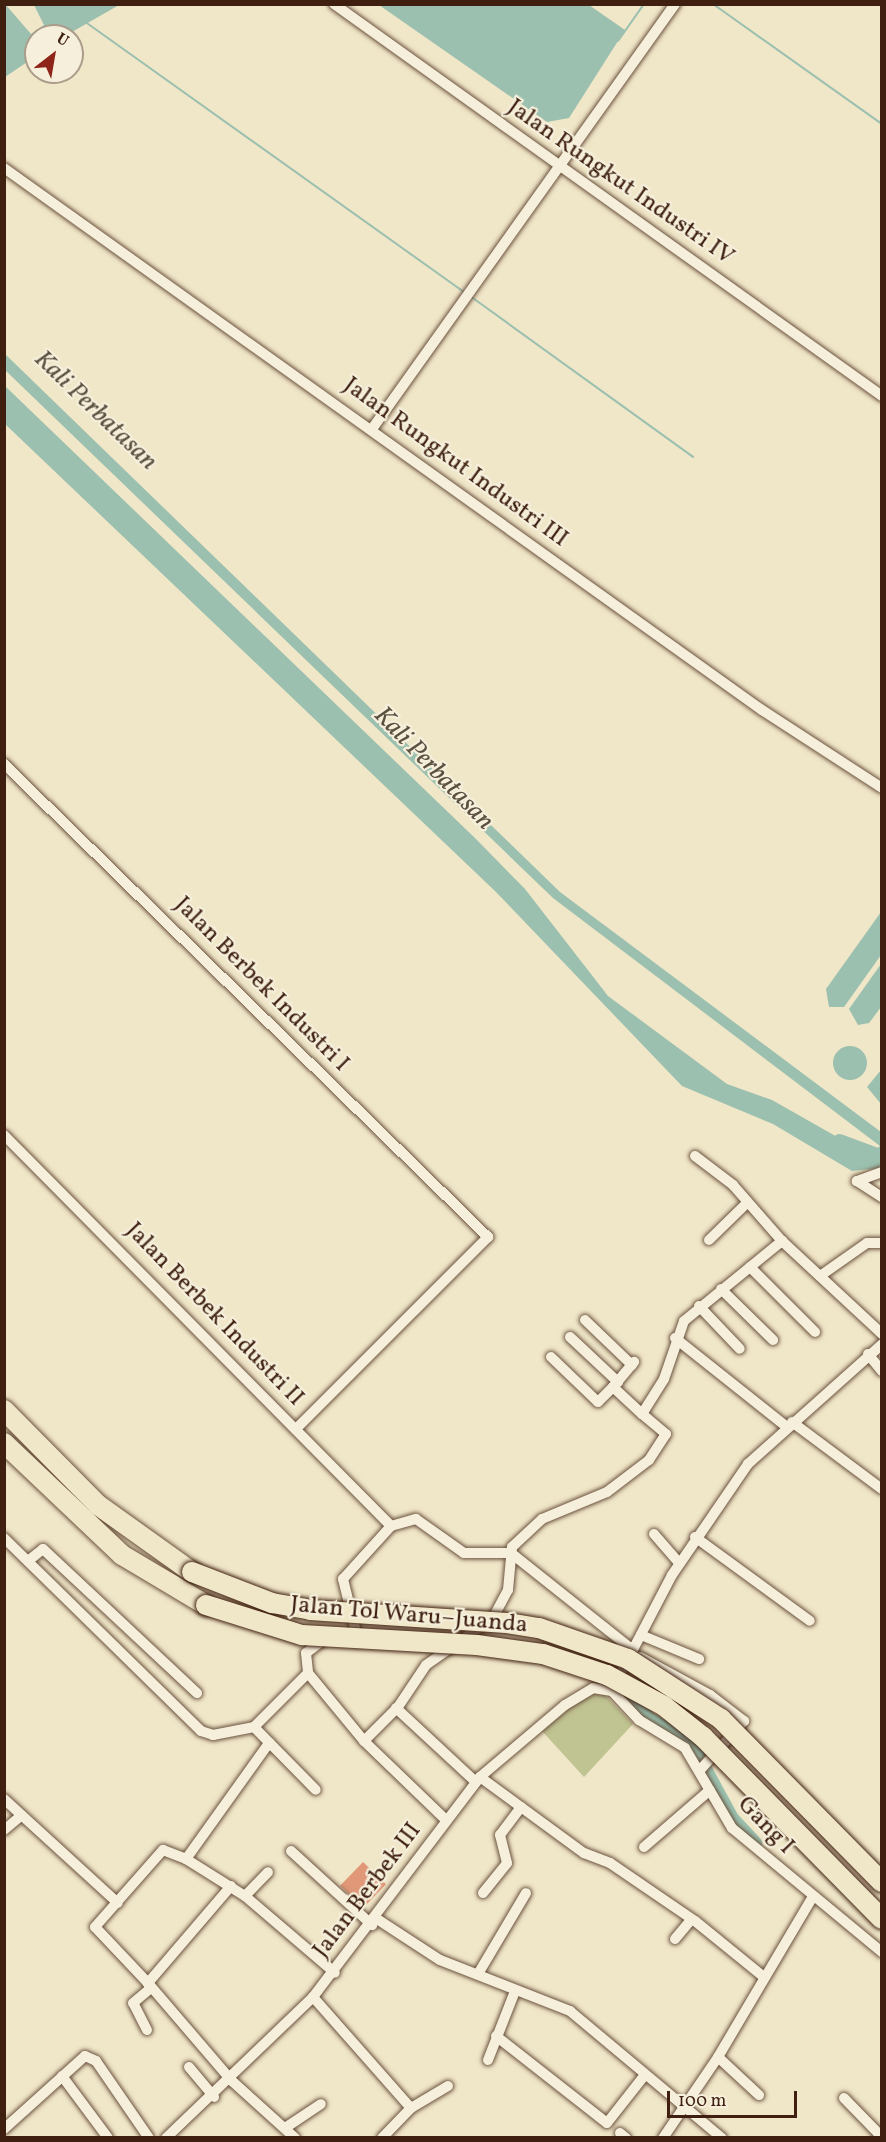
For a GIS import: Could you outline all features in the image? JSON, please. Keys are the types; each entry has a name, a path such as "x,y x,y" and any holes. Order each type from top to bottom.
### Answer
{"highway":[{"path":"4,1396 98,1505"},
{"name":"Jalan Tol Waru–Juanda","path":"4,1410 98,1505 192,1572 281,1605 507,1623 539,1628 628,1659 721,1719 882,1882"},
{"name":"Jalan Tol Waru–Juanda","path":"4,1443 70,1508 122,1554 206,1605 302,1635 477,1645 543,1654 607,1675 664,1706 703,1737 882,1919"},
{"path":"4,1452 70,1508"}],"street":[{"name":"Jalan Rungkut Industri IV","path":"334,4 882,396"},
{"path":"372,429 675,4"},
{"name":"Jalan Rungkut Industri III","path":"4,168 800,736 882,788"},
{"name":"Jalan Berbek Industri I","path":"4,764 488,1237 296,1429"},
{"name":"Jalan Berbek Industri II","path":"4,1136 392,1526"},
{"path":"695,1156 748,1202 782,1241 882,1334"},
{"path":"882,1172 857,1180 882,1197"},
{"path":"709,1240 748,1202"},
{"path":"642,1414 664,1379 675,1338 699,1306 782,1241"},
{"path":"820,1276 867,1243 882,1243"},
{"path":"750,1267 815,1332"},
{"path":"721,1290 773,1340"},
{"path":"699,1306 740,1349"},
{"path":"551,1357 598,1402 615,1385 633,1364 585,1320"},
{"path":"364,1741 396,1708 426,1665 493,1618 508,1590 511,1553 542,1519 608,1492 649,1460 666,1434 642,1414 570,1337"},
{"path":"675,1338 882,1489"},
{"path":"612,1691 679,1563 748,1464 868,1354 882,1344"},
{"path":"868,1354 882,1371"},
{"path":"447,1820 364,1741 308,1673 303,1661 315,1642 358,1642 343,1579 392,1526 416,1519 464,1553 511,1553 633,1651 710,1695 744,1721 701,1769"},
{"path":"654,1534 679,1563"},
{"path":"695,1537 810,1621"},
{"path":"4,1538 201,1731 213,1735 254,1727 308,1673"},
{"path":"28,1561 43,1549 197,1693"},
{"path":"641,1635 699,1659"},
{"name":"Jalan Berbek III","path":"166,2138 232,2081 314,1997 374,1922 478,1779 579,1695 602,1687 612,1691"},
{"name":"Gang I","path":"612,1691 639,1720 685,1748 701,1769 710,1790 732,1828 812,1898 882,1952"},
{"path":"396,1708 478,1779 692,1919 764,1977"},
{"path":"254,1727 316,1790"},
{"path":"186,1859 269,1743"},
{"path":"644,1847 710,1790"},
{"path":"4,1799 118,1903"},
{"path":"483,1893 507,1863 500,1835 521,1807"},
{"path":"4,1830 22,1815"},
{"path":"295,2138 232,2081 150,1985 96,1927 163,1850 186,1859 245,1896 334,1973"},
{"path":"291,1851 374,1922 440,1960 578,2017 644,2076 686,2105 722,2138"},
{"path":"245,1896 268,1872"},
{"path":"147,2030 133,2003 231,1886"},
{"path":"478,1974 526,1893"},
{"path":"663,2138 718,2057 812,1898"},
{"path":"675,1939 692,1919"},
{"path":"488,2060 514,1991"},
{"path":"314,1997 411,2108"},
{"path":"496,2036 607,2123 644,2076"},
{"path":"13,2138 4,2130 62,2076 91,2057 149,2138"},
{"path":"718,2057 759,2096"},
{"path":"189,2067 214,2097"},
{"path":"62,2076 108,2138"},
{"path":"382,2138 411,2108 448,2086"},
{"path":"844,2098 881,2136"},
{"path":"285,2128 321,2104"}],"shaded area":[{"path":"600,1690 633,1724 584,1777 542,1731 578,1698"}],"water":[{"path":"5,4 24,26 24,64 5,77"},
{"path":"34,5 119,5 84,25 44,24"},
{"path":"379,5 589,5 625,30 569,118 547,122"},
{"name":"Kali Perbatasan","path":"4,353 560,892 881,1132 881,1168 852,1171 773,1124 682,1086 496,892 5,424 5,386 476,839 525,889 608,996 727,1084 772,1100 869,1155 880,1146 553,898 5,370"},
{"path":"881,912 881,955 844,1007 829,1007 826,989"},
{"path":"881,964 881,1007 869,1023 858,1025 849,1009"},
{"path":"850,1046 862,1051 867,1063 862,1075 850,1080 838,1075 833,1063 838,1051"},
{"path":"882,1070 881,1104 867,1087"}],"building":[{"path":"363,1862 386,1884 363,1908 340,1886"}],"waterway":[{"path":"618,41 644,4"},
{"path":"713,4 882,124"},
{"path":"84,21 465,293"},
{"path":"470,296 693,457"},
{"name":"Kali Perbatasan","path":"839,1141 882,1157"},
{"path":"629,1700 650,1720 689,1741 731,1818 754,1843"}]}
